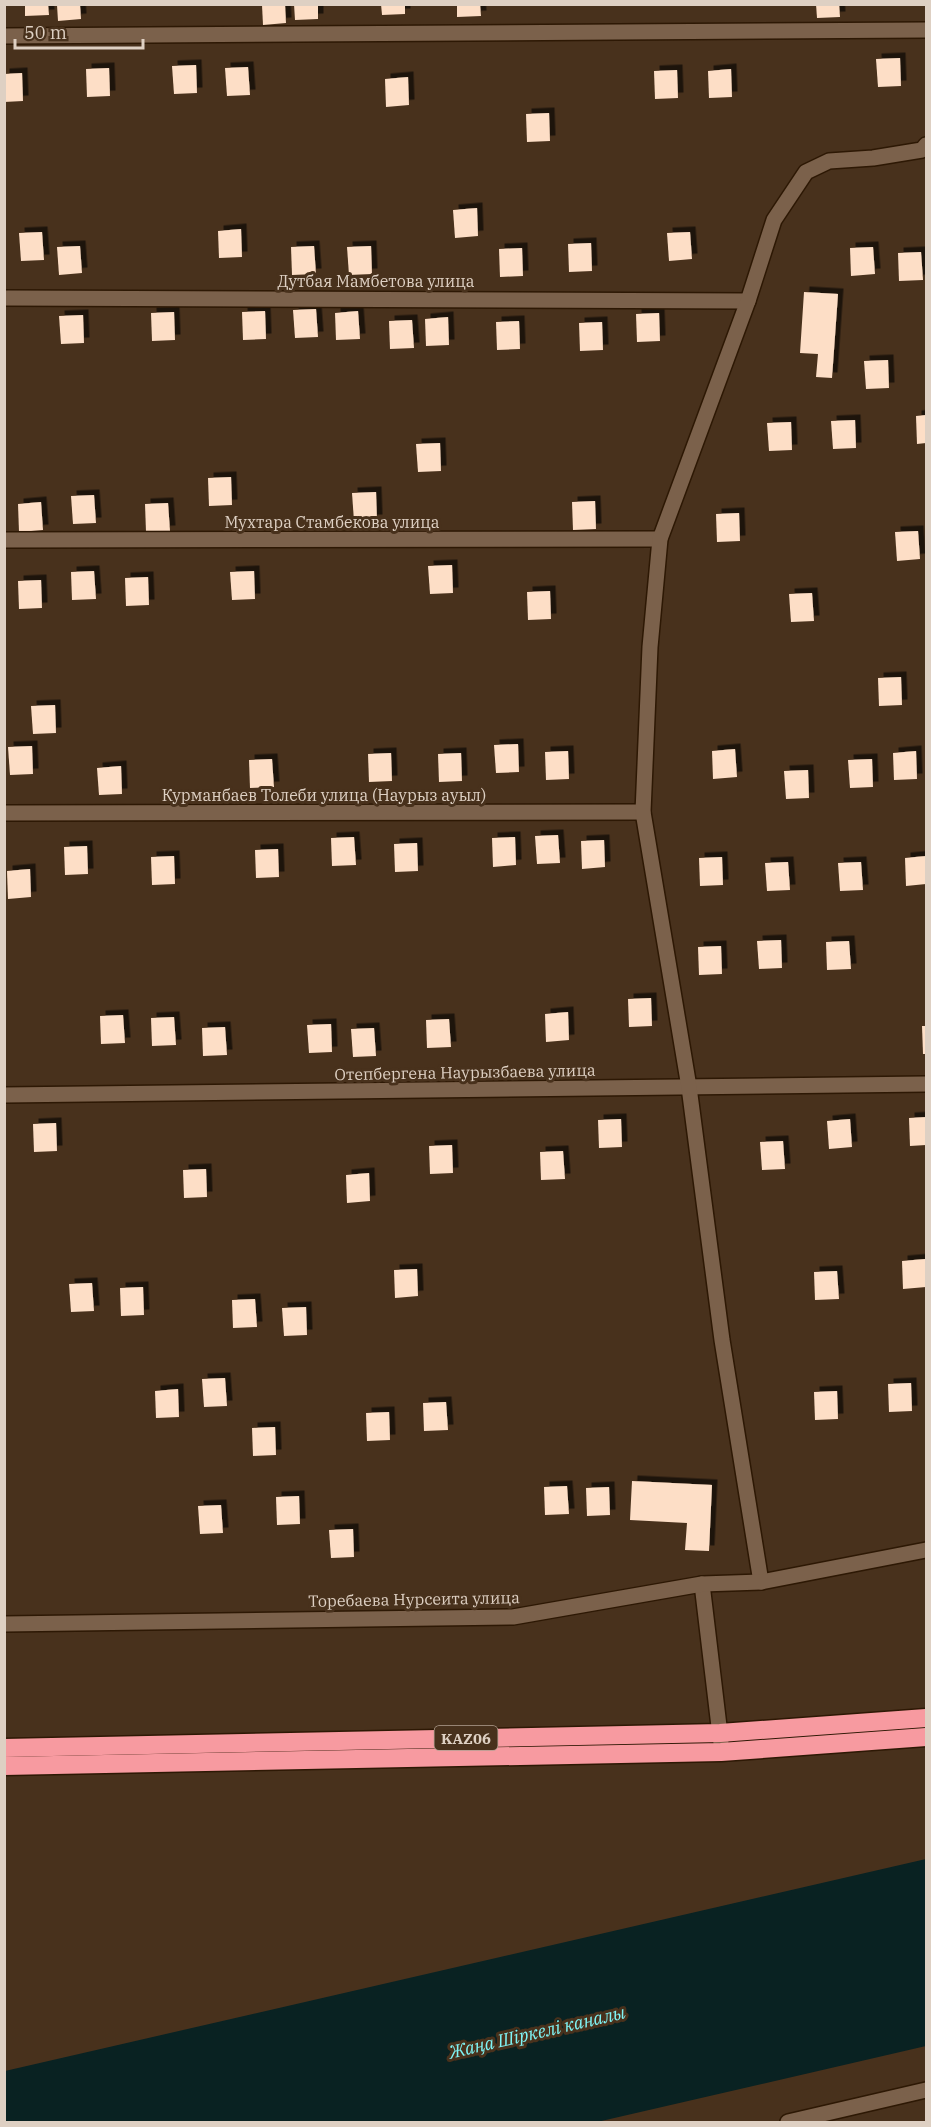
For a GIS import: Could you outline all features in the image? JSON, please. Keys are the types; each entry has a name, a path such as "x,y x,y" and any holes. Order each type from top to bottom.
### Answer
{"highway":[{"name":"KАZ06","path":"4,1748 720,1733 927,1718"},
{"name":"KАZ06","path":"4,1766 721,1752 927,1737"}],"street":[{"path":"4,36 927,30"},
{"path":"761,1582 722,1340 689,1088 643,812 650,647 660,539 748,301 774,220 806,172 829,161 873,158 922,150 927,145"},
{"name":"Дутбая Мамбетова улица","path":"4,298 748,301"},
{"name":"Мухтара Стамбекова улица","path":"4,540 660,539"},
{"name":"Курманбаев Толеби улица (Наурыз ауыл)","path":"4,813 643,812"},
{"name":"Отепбергена Наурызбаева улица","path":"4,1095 927,1084"},
{"name":"Торебаева Нурсеита улица","path":"4,1624 513,1617 702,1584 761,1582 927,1550"},
{"path":"702,1584 721,1752"},
{"path":"788,2122 927,2090"}],"water":[{"name":"Жаңа Шіркелі каналы","path":"926,1859 926,2046 597,2122 5,2122 5,2071"}],"building":[{"path":"25,4 48,4 49,15 25,16"},
{"path":"294,4 318,4 318,19 295,20"},
{"path":"381,4 405,4 405,14 382,15"},
{"path":"457,4 480,4 481,16 457,17"},
{"path":"816,4 839,4 840,17 817,18"},
{"path":"57,5 80,5 81,19 58,21"},
{"path":"262,5 285,5 286,23 263,25"},
{"path":"900,58 901,86 878,87 876,59"},
{"path":"196,65 197,93 174,94 172,66"},
{"path":"248,67 250,95 227,96 225,68"},
{"path":"109,68 110,96 87,97 86,69"},
{"path":"731,69 732,97 709,98 708,71"},
{"path":"677,70 678,98 655,99 654,71"},
{"path":"22,73 23,101 4,102 4,74"},
{"path":"408,77 409,105 386,107 385,79"},
{"path":"549,113 550,141 527,142 526,114"},
{"path":"477,208 478,236 455,238 453,210"},
{"path":"241,229 242,257 219,258 218,231"},
{"path":"42,232 44,260 21,261 19,233"},
{"path":"690,232 692,259 669,261 667,233"},
{"path":"591,243 592,271 569,272 568,244"},
{"path":"80,246 82,273 59,275 57,247"},
{"path":"314,246 316,274 292,275 291,247"},
{"path":"371,246 372,274 349,275 347,247"},
{"path":"873,247 875,274 851,276 850,248"},
{"path":"522,248 523,276 500,277 499,249"},
{"path":"921,252 923,280 899,281 898,253"},
{"path":"804,292 838,294 832,378 816,377 818,354 800,353"},
{"path":"316,309 318,337 295,338 293,310"},
{"path":"265,311 266,339 243,340 242,312"},
{"path":"358,311 360,339 336,340 335,313"},
{"path":"174,312 175,340 152,341 151,313"},
{"path":"659,313 660,341 637,342 636,314"},
{"path":"83,315 84,343 61,344 59,316"},
{"path":"448,317 449,345 426,346 425,319"},
{"path":"412,320 414,348 390,349 389,321"},
{"path":"519,321 520,349 497,350 496,322"},
{"path":"602,322 603,350 580,351 579,323"},
{"path":"888,360 889,388 866,389 864,361"},
{"path":"926,415 926,443 917,444 916,416"},
{"path":"855,420 856,448 833,449 831,421"},
{"path":"791,422 792,450 769,451 767,423"},
{"path":"440,443 441,471 418,472 416,444"},
{"path":"231,477 232,505 209,506 208,478"},
{"path":"376,492 377,520 354,521 352,493"},
{"path":"94,495 96,523 73,524 71,496"},
{"path":"595,501 596,529 573,530 572,502"},
{"path":"41,502 43,530 19,532 18,504"},
{"path":"168,503 170,531 146,532 145,504"},
{"path":"739,513 740,541 717,542 716,514"},
{"path":"918,531 920,559 897,561 895,532"},
{"path":"452,565 453,593 430,594 428,566"},
{"path":"94,571 96,599 72,600 71,572"},
{"path":"254,571 255,599 232,600 230,572"},
{"path":"148,577 149,605 126,606 125,578"},
{"path":"41,580 42,608 19,609 18,581"},
{"path":"550,591 551,619 528,620 527,592"},
{"path":"812,593 814,621 791,622 789,594"},
{"path":"901,677 902,705 879,706 878,678"},
{"path":"55,705 56,733 33,734 31,706"},
{"path":"518,744 519,772 496,773 494,745"},
{"path":"32,746 33,774 10,775 8,747"},
{"path":"735,749 737,777 713,779 712,751"},
{"path":"568,751 569,779 546,780 545,752"},
{"path":"916,751 917,779 894,780 893,753"},
{"path":"391,753 392,781 369,782 368,754"},
{"path":"461,753 462,781 439,782 438,754"},
{"path":"272,759 274,787 250,788 249,760"},
{"path":"872,759 873,787 850,788 848,760"},
{"path":"121,766 122,794 99,795 97,768"},
{"path":"808,770 809,798 786,799 784,771"},
{"path":"558,835 560,863 537,864 535,836"},
{"path":"354,837 356,865 332,866 331,838"},
{"path":"515,837 516,865 493,867 492,838"},
{"path":"604,840 605,867 582,869 581,841"},
{"path":"417,843 418,871 395,872 394,844"},
{"path":"87,846 88,874 65,875 64,847"},
{"path":"278,849 279,877 256,878 255,850"},
{"path":"174,856 175,884 152,885 151,857"},
{"path":"926,856 926,884 906,886 905,858"},
{"path":"722,857 723,885 700,886 699,858"},
{"path":"788,862 790,890 767,891 765,863"},
{"path":"861,862 863,890 840,891 838,863"},
{"path":"30,869 31,897 8,899 7,871"},
{"path":"781,940 782,968 759,969 757,941"},
{"path":"849,941 851,969 827,970 826,942"},
{"path":"721,946 722,974 699,975 698,947"},
{"path":"651,998 652,1026 629,1027 628,999"},
{"path":"568,1012 569,1040 546,1042 545,1014"},
{"path":"123,1015 125,1043 101,1044 100,1016"},
{"path":"174,1017 176,1045 152,1046 151,1018"},
{"path":"449,1019 451,1047 427,1048 426,1020"},
{"path":"331,1024 332,1052 309,1053 307,1025"},
{"path":"922,1026 926,1026 926,1054 923,1054"},
{"path":"225,1027 227,1055 203,1056 202,1028"},
{"path":"374,1028 376,1056 353,1057 351,1029"},
{"path":"926,1117 926,1145 910,1146 909,1118"},
{"path":"621,1119 622,1147 599,1148 598,1120"},
{"path":"850,1119 852,1147 829,1149 827,1121"},
{"path":"56,1123 57,1151 34,1152 33,1124"},
{"path":"783,1141 785,1169 762,1170 760,1142"},
{"path":"452,1145 453,1173 430,1174 429,1146"},
{"path":"563,1151 565,1179 541,1180 540,1152"},
{"path":"206,1169 207,1197 184,1198 183,1170"},
{"path":"369,1173 370,1201 347,1203 346,1175"},
{"path":"925,1259 926,1287 903,1289 902,1261"},
{"path":"417,1269 418,1296 395,1298 394,1270"},
{"path":"837,1271 839,1299 815,1300 814,1272"},
{"path":"92,1283 94,1311 71,1312 69,1284"},
{"path":"143,1287 144,1315 121,1316 120,1288"},
{"path":"255,1299 257,1327 233,1328 232,1300"},
{"path":"306,1307 307,1335 284,1336 282,1308"},
{"path":"225,1378 227,1406 204,1407 202,1379"},
{"path":"911,1383 912,1411 889,1412 888,1384"},
{"path":"178,1389 179,1417 156,1418 155,1391"},
{"path":"837,1391 838,1419 815,1420 814,1392"},
{"path":"446,1402 448,1430 424,1431 423,1403"},
{"path":"389,1412 390,1440 367,1441 366,1413"},
{"path":"275,1427 276,1455 253,1456 252,1428"},
{"path":"632,1481 712,1485 709,1551 685,1550 687,1523 630,1520"},
{"path":"567,1486 569,1514 545,1515 544,1487"},
{"path":"609,1487 610,1515 587,1516 586,1488"},
{"path":"299,1496 300,1524 277,1525 276,1497"},
{"path":"221,1505 223,1533 200,1534 198,1506"},
{"path":"353,1529 354,1557 331,1558 329,1530"}]}
